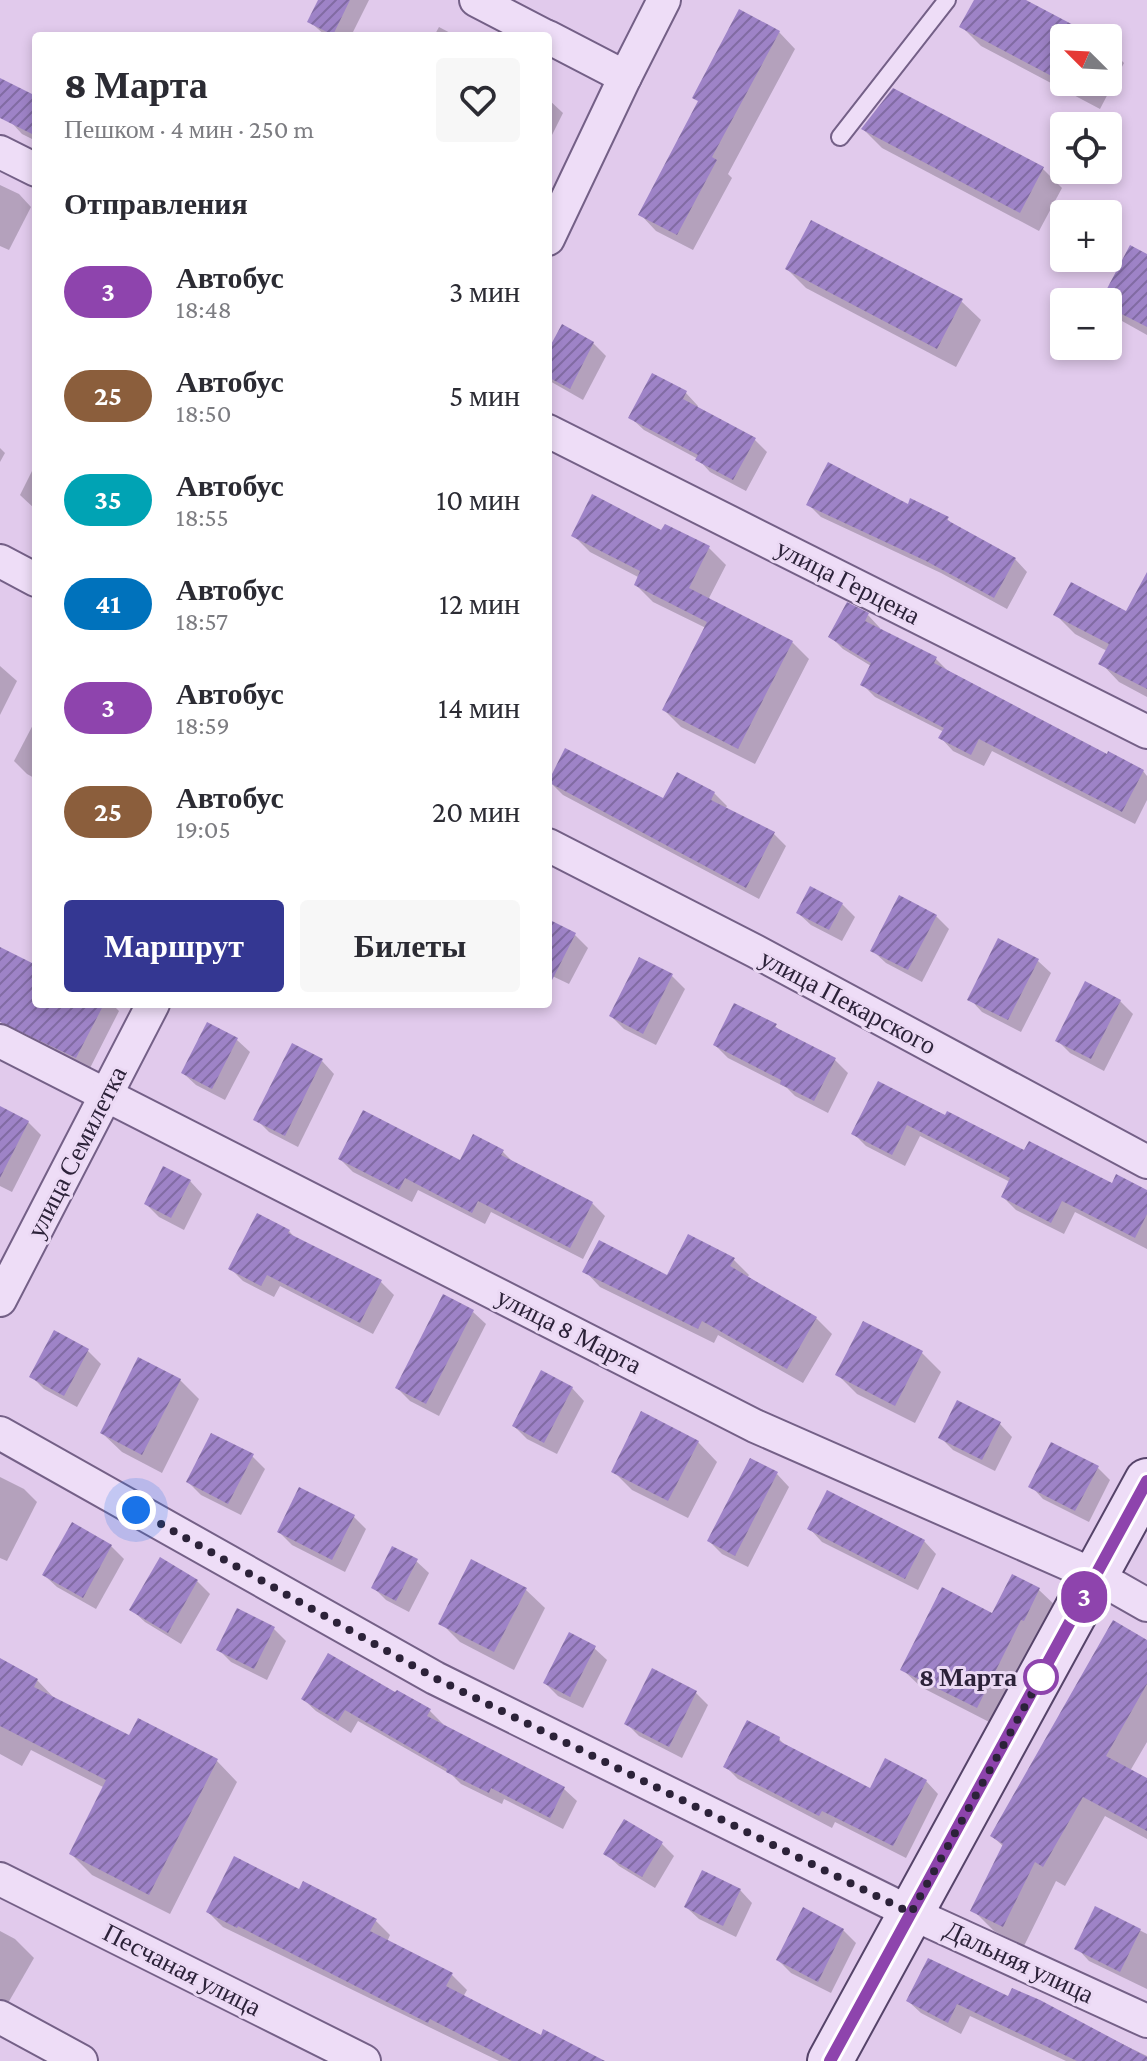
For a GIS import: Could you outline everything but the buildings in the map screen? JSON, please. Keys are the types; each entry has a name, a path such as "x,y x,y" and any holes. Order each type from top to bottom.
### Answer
{"main road":[{"path":"830,2061 1147,1481"}],"street":[{"path":"476,0 537,32"},
{"path":"552,231 664,0"},
{"path":"552,40 625,77"},
{"path":"0,152 32,168"},
{"name":"улица Герцена","path":"552,433 1147,732"},
{"path":"0,561 32,578"},
{"name":"улица Пекарского","path":"552,847 755,951 1147,1162"},
{"name":"улица Семилетка","path":"0,1300 151,1008"},
{"name":"улица 8 Марта","path":"0,1041 755,1426 1096,1576 1147,1605"},
{"name":"Дальняя улица","path":"0,1433 435,1678 911,1913 1147,2021"},
{"name":"Песчаная улица","path":"0,1879 364,2061"},
{"path":"0,2017 81,2061"}],"lane":[{"path":"840,137 947,0"},
{"path":"0,2035 34,2034"}],"bus line":[{"name":"3","path":"830,2061 1147,1481"}],"place":[{"name":"8 Марта","path":"1041,1677"}],"route":[{"path":"136,1510 435,1678 911,1913 1041,1677"}]}
